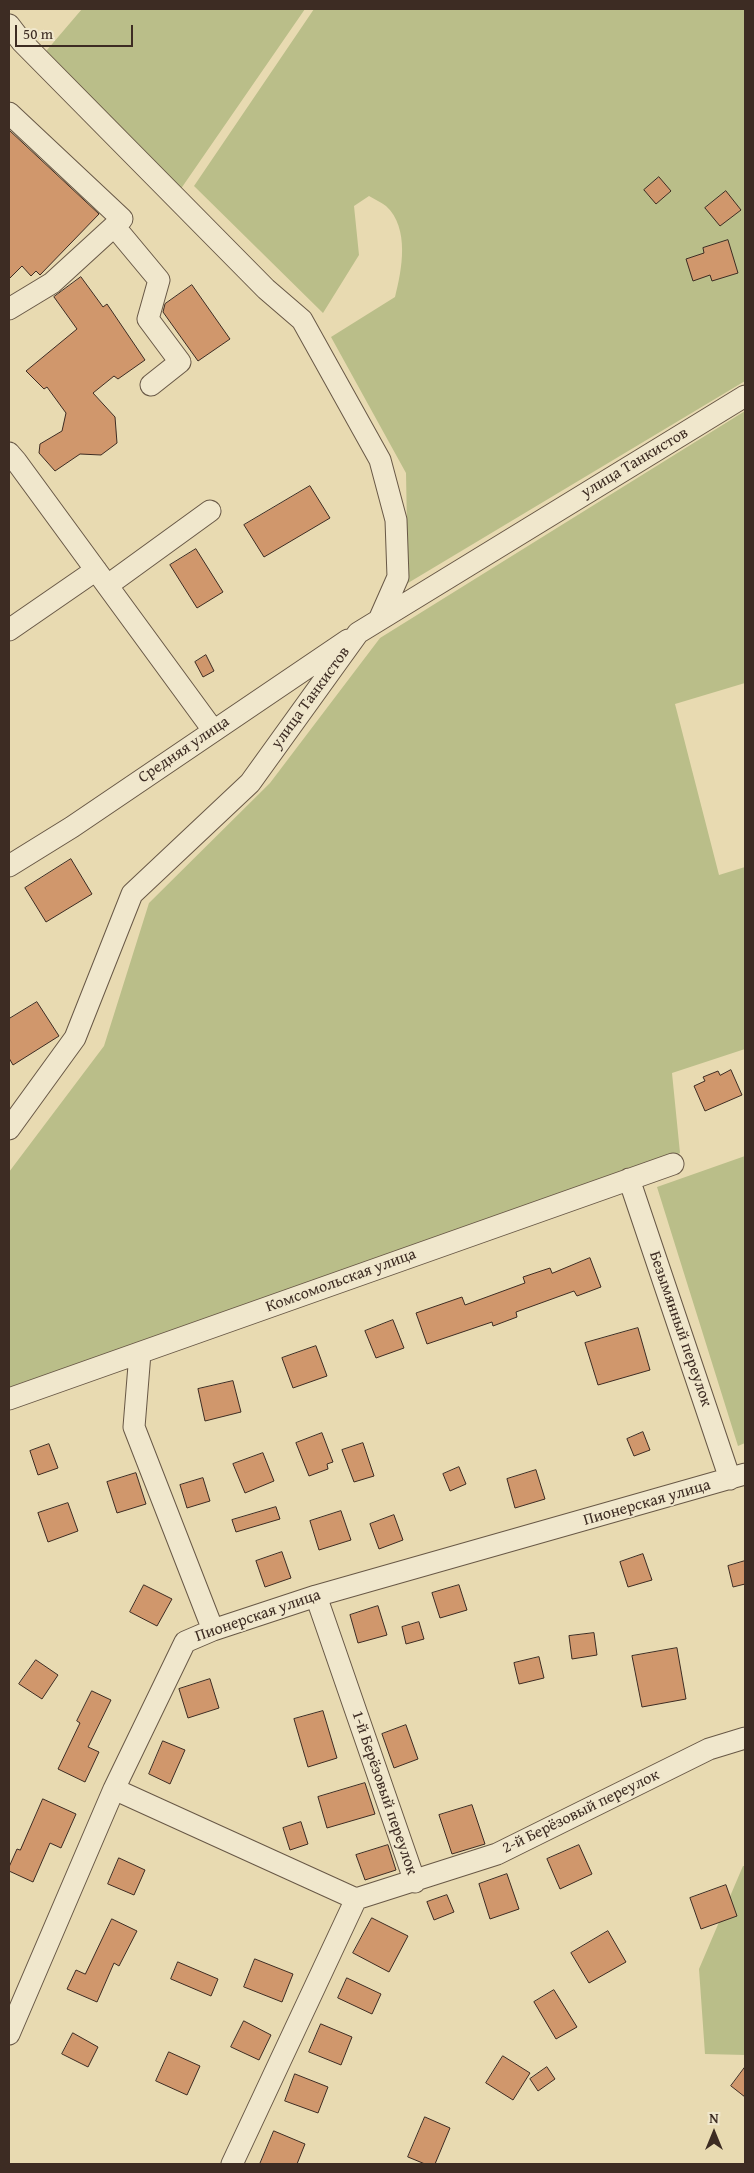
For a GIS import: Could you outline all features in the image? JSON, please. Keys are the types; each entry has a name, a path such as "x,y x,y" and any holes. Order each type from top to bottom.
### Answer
{"street":[{"path":"9,25 15,47 266,290 302,320 380,460 396,520 398,577 379,620"},
{"path":"9,113 122,219 52,283 9,309"},
{"path":"114,226 159,280 148,319 180,362 151,385"},
{"name":"улица Танкистов","path":"9,1129 76,1038 132,894 250,783 358,633 745,396"},
{"path":"9,454 213,730"},
{"path":"9,630 102,578 210,511"},
{"name":"Средняя улица","path":"9,866 72,827 358,633"},
{"name":"Комсомольская улица","path":"9,1399 673,1164"},
{"name":"Безымянный переулок","path":"629,1179 738,1477"},
{"path":"140,1353 134,1427 213,1630"},
{"name":"Пионерская улица","path":"9,2034 114,1789 185,1642 213,1630 316,1596 738,1477"},
{"name":"1-й Берёзовый переулок","path":"316,1596 415,1882 356,1899"},
{"name":"2-й Берёзовый переулок","path":"415,1882 497,1854 709,1749 745,1738"},
{"path":"114,1789 356,1899 232,2164"}],"green space":[{"path":"82,9 305,9 178,193 41,57"},
{"path":"314,9 745,9 745,381 408,583 406,473 331,337 395,297 402,262 402,250 399,226 394,215 386,206 369,196 354,206 359,255 323,313 194,186"},
{"path":"745,411 745,683 675,704 719,875 745,867 745,1049 672,1073 680,1153 9,1393 9,1172 104,1046 149,903 270,783 380,638"},
{"path":"745,1156 745,1443 738,1446 657,1187"},
{"path":"743,1866 745,1866 745,2055 705,2054 699,1969"}],"building":[{"path":"9,130 99,214 40,275 36,271 31,276 22,266 9,279"},
{"path":"659,177 671,191 656,204 644,190"},
{"path":"726,191 741,210 720,226 705,208"},
{"path":"728,240 738,273 712,281 710,275 693,281 686,259 704,253 703,248"},
{"path":"81,277 103,307 107,304 145,360 118,379 114,376 93,393 115,417 117,443 101,455 80,454 55,471 39,453 40,444 62,431 66,413 47,387 44,389 26,371 77,329 54,297"},
{"path":"192,285 230,339 198,361 163,312 165,304"},
{"path":"310,486 330,518 264,557 244,525"},
{"path":"196,549 223,592 197,608 170,565"},
{"path":"206,655 214,671 203,677 195,662"},
{"path":"71,859 92,894 46,922 25,888"},
{"path":"37,1002 59,1036 13,1065 9,1058 9,1019"},
{"path":"731,1070 742,1095 705,1111 694,1086 705,1081 703,1077 718,1071 720,1075"},
{"path":"590,1258 601,1287 577,1296 574,1291 516,1312 517,1317 493,1326 492,1322 427,1344 416,1313 462,1297 465,1305 525,1283 523,1277 550,1268 552,1273"},
{"path":"393,1320 404,1348 376,1358 365,1331"},
{"path":"638,1328 650,1370 598,1385 585,1343"},
{"path":"316,1346 327,1376 293,1388 282,1358"},
{"path":"233,1381 241,1412 205,1421 198,1389"},
{"path":"643,1432 650,1450 634,1456 627,1439"},
{"path":"322,1433 333,1462 327,1464 328,1469 309,1476 296,1443"},
{"path":"363,1443 374,1476 354,1482 342,1450"},
{"path":"49,1444 58,1468 38,1475 30,1451"},
{"path":"263,1453 274,1481 245,1493 233,1464"},
{"path":"459,1467 466,1484 450,1491 443,1474"},
{"path":"536,1470 545,1499 515,1508 507,1479"},
{"path":"136,1473 146,1504 117,1513 107,1482"},
{"path":"203,1478 210,1501 187,1508 180,1485"},
{"path":"68,1503 78,1531 48,1542 38,1513"},
{"path":"276,1507 280,1519 236,1532 232,1520"},
{"path":"341,1511 351,1540 319,1550 310,1521"},
{"path":"394,1515 403,1540 379,1549 370,1524"},
{"path":"282,1552 291,1578 265,1587 256,1561"},
{"path":"643,1554 652,1580 628,1587 620,1562"},
{"path":"745,1561 745,1584 733,1587 728,1566"},
{"path":"144,1585 172,1599 157,1626 130,1612"},
{"path":"459,1585 467,1610 440,1618 432,1593"},
{"path":"378,1606 387,1635 358,1643 350,1615"},
{"path":"419,1622 424,1639 406,1644 402,1627"},
{"path":"594,1633 597,1655 572,1659 569,1636"},
{"path":"677,1648 686,1699 642,1707 632,1656"},
{"path":"539,1657 544,1678 519,1684 514,1663"},
{"path":"36,1660 58,1675 42,1699 19,1684"},
{"path":"210,1679 219,1708 188,1718 179,1689"},
{"path":"92,1691 111,1700 88,1747 99,1752 85,1782 58,1769 80,1723 77,1721"},
{"path":"323,1711 337,1758 308,1767 294,1719"},
{"path":"406,1725 418,1759 394,1768 382,1734"},
{"path":"163,1741 185,1750 170,1784 149,1774"},
{"path":"365,1783 375,1814 327,1828 318,1797"},
{"path":"43,1799 76,1814 61,1848 50,1843 33,1882 9,1871 9,1867 17,1849 20,1850"},
{"path":"472,1805 485,1844 452,1854 439,1815"},
{"path":"301,1822 308,1844 290,1850 283,1828"},
{"path":"388,1845 396,1870 365,1880 356,1855"},
{"path":"579,1845 592,1874 560,1889 547,1859"},
{"path":"119,1858 145,1870 134,1895 108,1884"},
{"path":"507,1874 519,1909 490,1919 479,1884"},
{"path":"726,1885 737,1916 701,1929 690,1898"},
{"path":"447,1895 454,1912 434,1920 427,1902"},
{"path":"372,1918 408,1936 389,1972 353,1953"},
{"path":"112,1919 137,1931 119,1966 114,1963 97,2002 67,1989 76,1970 85,1974"},
{"path":"608,1931 626,1962 589,1983 571,1953"},
{"path":"255,1959 293,1974 282,2002 244,1987"},
{"path":"178,1962 218,1979 211,1996 171,1979"},
{"path":"347,1978 381,1994 372,2014 338,1998"},
{"path":"554,1990 577,2027 556,2039 534,2002"},
{"path":"244,2021 271,2035 259,2060 231,2047"},
{"path":"321,2024 352,2037 341,2065 309,2052"},
{"path":"73,2033 98,2047 88,2067 62,2054"},
{"path":"169,2052 200,2066 187,2095 156,2081"},
{"path":"503,2056 530,2073 513,2100 486,2083"},
{"path":"547,2067 555,2079 538,2091 530,2079"},
{"path":"745,2067 745,2097 731,2086"},
{"path":"295,2074 328,2087 318,2113 285,2101"},
{"path":"425,2117 450,2128 435,2164 425,2164 408,2157"},
{"path":"274,2131 305,2144 297,2164 260,2164"}]}
